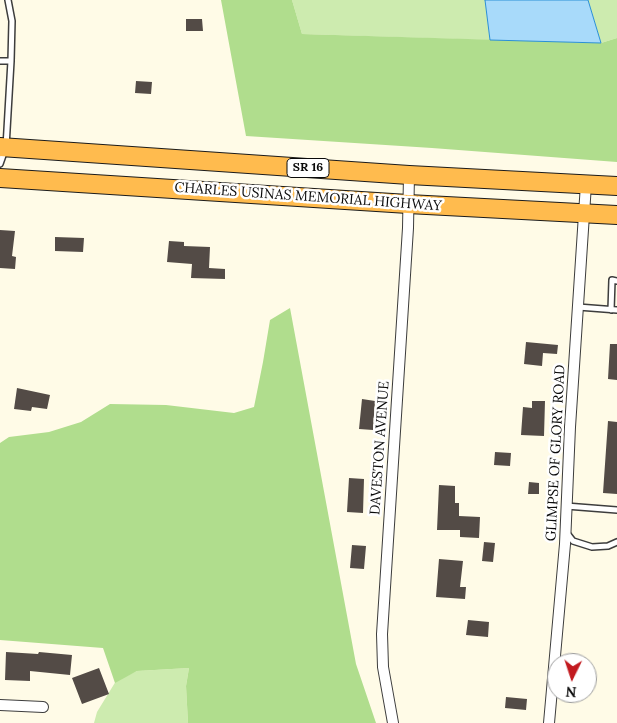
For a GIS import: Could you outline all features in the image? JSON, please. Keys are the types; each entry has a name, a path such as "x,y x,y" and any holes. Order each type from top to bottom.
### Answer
{"highway":[{"name":"CHARLES USINAS MEMORIAL HIGHWAY","path":"3,147 409,175 617,186"},
{"name":"CHARLES USINAS MEMORIAL HIGHWAY","path":"0,178 408,204 617,215"}],"street":[{"name":"DAVESTON AVENUE","path":"393,723 383,667 382,634 408,228 409,175"},
{"name":"GLIMPSE OF GLORY ROAD","path":"549,723 565,531 586,184"},
{"path":"0,705 43,708"}],"lane":[{"path":"0,164 3,147 12,21 8,0"},
{"path":"0,61 10,61"},
{"path":"578,307 614,310 612,280 617,281"},
{"path":"566,506 617,510"},
{"path":"565,531 573,542 592,547 608,546 617,542"}],"green space":[{"path":"221,0 292,0 302,34 601,43 617,38 617,162 246,136"},
{"path":"292,0 485,0 490,40 302,34"},
{"path":"588,0 617,0 617,38 601,43"},
{"path":"290,308 356,664 376,723 188,723 186,686 189,668 137,671 115,683 103,648 0,640 0,443 9,437 49,432 81,422 110,404 166,405 234,413 254,407 270,320"},
{"path":"189,668 186,686 188,723 94,723 97,712 116,681 137,671"}],"water":[{"path":"485,0 588,0 601,43 490,40"}],"building":[{"path":"186,19 202,19 203,31 186,31"},
{"path":"136,81 152,82 151,94 135,93"},
{"path":"0,230 15,231 12,256 16,257 15,269 0,268"},
{"path":"55,237 84,238 83,252 55,251"},
{"path":"169,241 184,242 184,246 210,247 209,268 225,269 225,279 191,278 192,264 167,262"},
{"path":"526,342 558,345 557,354 543,353 542,366 524,364"},
{"path":"610,344 617,344 617,380 608,379"},
{"path":"17,388 50,395 47,409 32,407 31,411 14,409"},
{"path":"362,399 375,401 373,430 359,429"},
{"path":"532,401 545,401 544,436 521,435 523,407 532,408"},
{"path":"608,421 617,422 617,494 603,493"},
{"path":"495,452 511,453 510,466 494,465"},
{"path":"349,478 364,479 363,513 347,512"},
{"path":"529,482 539,483 539,494 528,494"},
{"path":"439,485 455,486 455,503 459,503 459,516 480,517 479,538 460,537 460,530 437,530"},
{"path":"484,542 495,543 493,562 482,561"},
{"path":"352,545 366,546 364,569 350,568"},
{"path":"439,559 463,561 460,587 466,587 465,599 436,597"},
{"path":"468,620 489,622 488,637 466,635"},
{"path":"6,652 72,655 70,675 30,671 30,681 5,680"},
{"path":"99,668 109,694 82,704 72,678"},
{"path":"506,697 527,699 526,710 505,708"}]}
